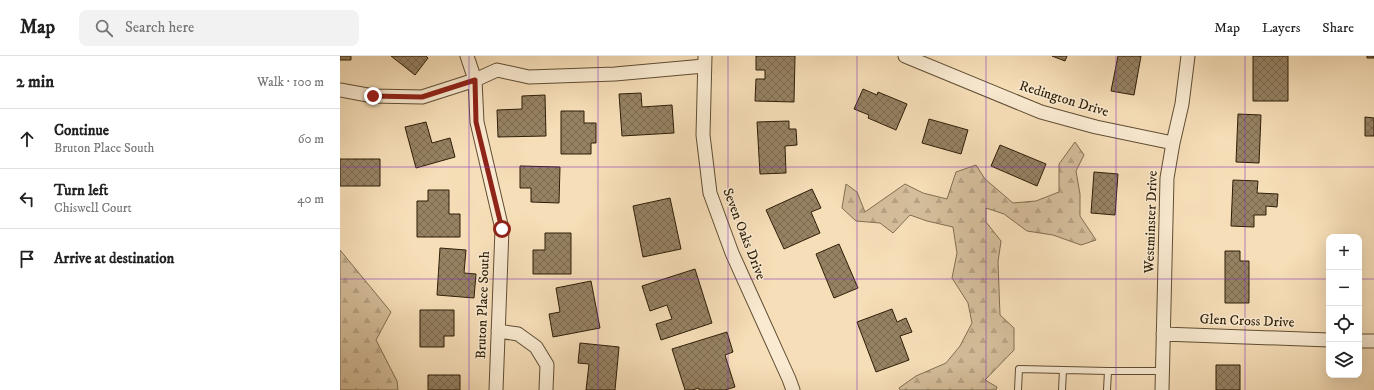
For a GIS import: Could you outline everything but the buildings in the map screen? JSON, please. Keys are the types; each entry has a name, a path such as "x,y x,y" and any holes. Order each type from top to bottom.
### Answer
{"street":[{"name":"Bruton Place South","path":"466,56 475,80 476,122 502,229 496,390"},
{"name":"Westminster Drive","path":"1162,390 1167,178 1182,104 1188,56"},
{"name":"Redington Drive","path":"912,57 982,89 1041,112 1096,127 1173,143"},
{"path":"340,90 373,96 422,97 475,80 497,70 529,77 616,74 705,61"},
{"name":"Seven Oaks Drive","path":"705,61 702,135 710,193 732,253 793,390"},
{"path":"498,331 518,334 536,346 547,365 546,390"},
{"name":"Glen Cross Drive","path":"1163,334 1326,340"},
{"path":"1362,341 1374,341"}],"lane":[{"path":"1018,390 1019,369 1163,371"},
{"path":"1062,370 1062,390"},
{"path":"1107,390 1108,371"}],"green space":[{"path":"1075,142 1084,155 1076,171 1080,194 1080,216 1096,240 1081,245 1053,235 1027,231 1004,214 986,208 986,222 1001,241 998,262 1000,315 1014,328 1014,350 985,380 997,387 996,390 900,390 899,388 916,376 946,363 960,346 972,323 968,303 952,278 957,253 953,227 927,221 910,215 893,233 880,223 856,221 842,208 846,184 857,192 865,212 905,184 923,193 947,199 956,172 976,165 985,179 1013,203 1036,201 1059,192 1059,164"},
{"path":"340,250 391,312 376,340 397,381 398,390 340,390"}],"route":[{"path":"373,96 422,97 475,80 476,122 502,229"}]}
